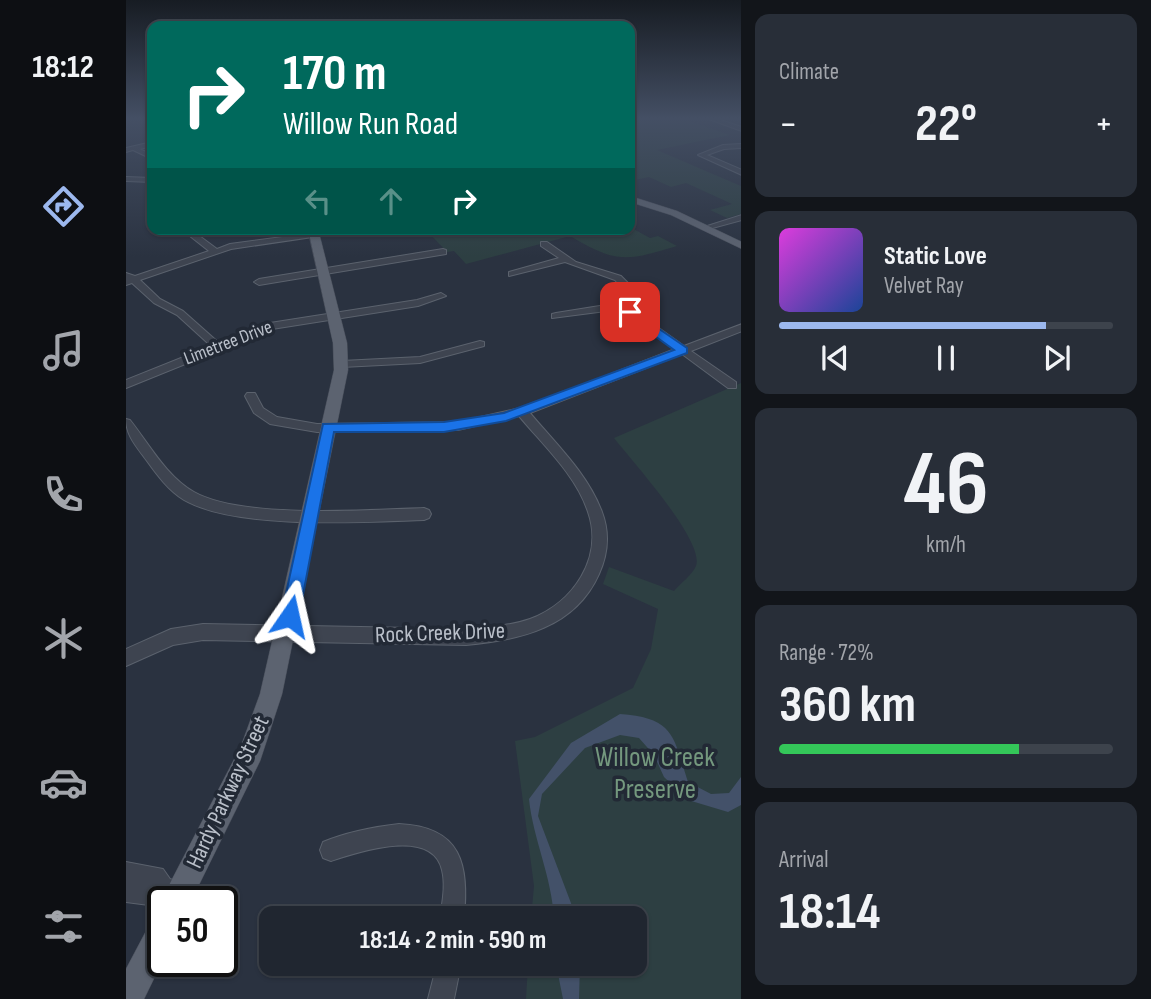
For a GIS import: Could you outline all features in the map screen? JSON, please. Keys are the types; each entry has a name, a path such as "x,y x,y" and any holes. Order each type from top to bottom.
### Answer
{"main road":[{"path":"635,201 666,210 741,246"},
{"name":"Hardy Parkway Street","path":"177,886 251,752 271,694 286,634 342,364 313,235"},
{"path":"127,999 147,960"}],"street":[{"path":"720,164 741,173"},
{"path":"126,179 147,180"},
{"path":"705,228 741,217"},
{"path":"193,235 216,252"},
{"path":"128,279 242,244 300,235"},
{"path":"544,244 566,259 623,282 630,290 628,309"},
{"path":"259,282 443,252"},
{"path":"512,274 566,259"},
{"path":"128,279 157,301 180,313 217,346"},
{"name":"Limetree Drive","path":"126,384 270,326 332,314 418,303 441,296"},
{"path":"556,316 606,308 628,309 732,385"},
{"path":"251,396 258,410 274,421 328,427 444,427 522,412 741,327"},
{"path":"342,364 429,359 480,344"},
{"name":"Rock Creek Drive","path":"126,658 170,637 203,632 466,637 502,634 536,625 563,610 583,588 596,566 600,526 585,491 522,412"},
{"path":"126,423 172,481 191,498 228,510 424,514"},
{"path":"331,850 356,842 407,836 430,839 439,844 451,863 455,886 453,906"},
{"path":"126,873 155,877 165,886"},
{"path":"126,891 147,894"},
{"path":"441,999 446,976"}],"green space":[{"path":"635,164 689,164 741,186 741,214 727,218 710,210 732,204 686,183 671,187 649,177 635,180"},
{"path":"635,230 650,238 658,236 677,246 646,255 622,257 600,251 570,236 466,264 454,251 447,252 431,235 635,235"},
{"name":"Willow Creek Preserve","path":"741,383 741,999 526,999 527,976 647,976 647,906 532,906 534,886 515,741 535,737 633,688 651,649 658,609 603,584 609,567 674,591 696,566 696,554 678,520 614,438"}],"water":[{"path":"620,714 652,720 669,732 688,782 711,794 729,793 741,777 741,805 728,812 688,800 664,777 654,755 639,738 620,735 585,748 542,794 538,816 572,906 553,906 529,799 571,743"},
{"path":"558,976 580,976 579,999 563,999"}],"route":[{"path":"290,616 328,427 444,427 506,417 683,351 630,312"}]}
